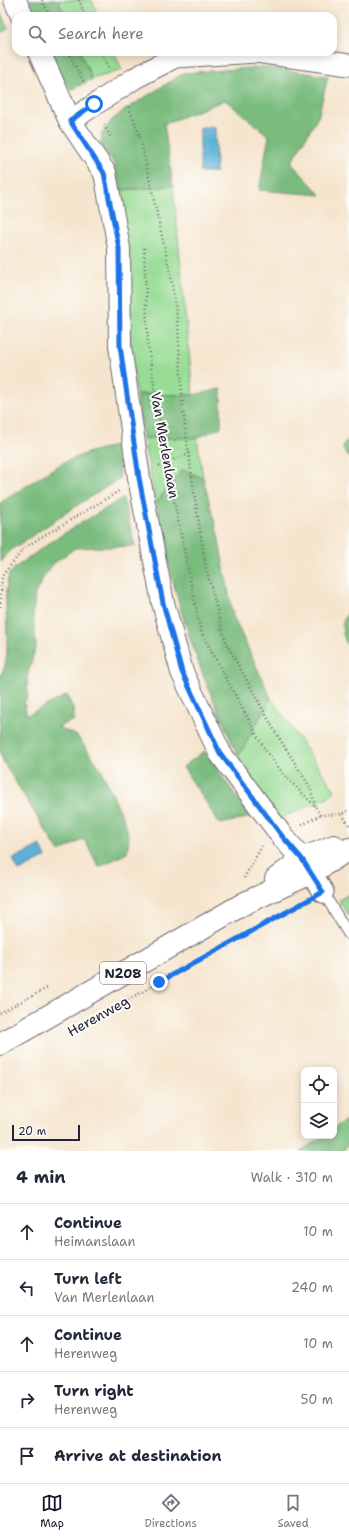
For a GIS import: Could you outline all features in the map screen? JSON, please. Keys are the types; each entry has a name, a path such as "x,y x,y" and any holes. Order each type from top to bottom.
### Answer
{"main road":[{"path":"15,0 20,12"},
{"name":"Van Merlenlaan","path":"41,56 70,121 104,173 119,248 120,346 139,478 163,603 182,672 220,753 306,866"},
{"name":"Herenweg","path":"0,1044 245,903 349,840"},
{"name":"Herenweg","path":"306,866 349,850"}],"street":[{"path":"70,121 122,86 175,58 202,56"},
{"path":"285,56 349,65"},
{"path":"306,866 323,892"}],"lane":[{"path":"323,892 349,935"}],"path":[{"path":"42,0 48,12"},
{"path":"78,0 83,12"},
{"path":"70,56 111,138"},
{"path":"102,56 104,61 122,86 140,137 171,277 178,325 182,411 206,568 226,643 276,733 310,787 315,806"},
{"name":"Van Merlenlaan","path":"143,245 148,346 166,462 200,632 264,748 284,775 315,806 320,815 342,814"},
{"path":"0,607 2,576 25,547 166,462 189,454"},
{"path":"349,810 342,814 349,825"},
{"name":"Herenweg","path":"96,1017 323,892"}],"green space":[{"path":"26,0 58,0 63,12 30,12"},
{"path":"58,0 92,0 96,12 63,12"},
{"path":"0,11 8,29 0,33"},
{"path":"50,56 82,56 92,79 70,90 63,87"},
{"path":"82,56 116,56 122,70 92,79"},
{"path":"263,67 328,76 318,117 291,163 321,195 259,190 269,136 225,100 164,124 173,186 121,190 113,162 101,146 102,133 112,120 123,111 184,73"},
{"path":"173,186 193,395 136,394 117,226 121,190"},
{"path":"221,389 221,427 197,438 143,438 136,394 193,395"},
{"path":"143,438 197,438 203,478 182,470 156,503"},
{"path":"349,440 349,458 343,449 344,443"},
{"path":"114,446 120,478 8,552 0,562 0,503 62,463 90,452"},
{"path":"182,470 203,478 218,535 233,616 271,698 238,757 210,692 185,623 171,575 160,527 156,503"},
{"path":"123,498 135,546 75,548 54,563 43,578 35,594 33,614 36,646 27,677 28,696 24,702 27,715 67,695 73,709 74,720 58,727 77,736 101,769 126,825 129,839 127,853 99,867 84,839 59,852 4,763 0,753 0,675 4,668 6,657 6,598 7,585 11,572 18,565 52,541"},
{"path":"349,611 349,648 343,634 343,625"},
{"path":"271,698 335,791 326,798 279,819 238,757"},
{"path":"204,751 251,817 220,824 183,767"},
{"path":"349,894 349,916 339,900"},
{"path":"349,1118 349,1142 343,1151 301,1151 319,1139 337,1139 337,1126"}],"water":[{"path":"215,127 216,172 200,172 200,128"},
{"path":"40,845 46,857 19,871 13,859"}],"route":[{"path":"94,104 70,121 104,173 119,248 120,346 139,478 163,603 182,672 220,753 282,836 302,859 323,892 159,982"}]}
